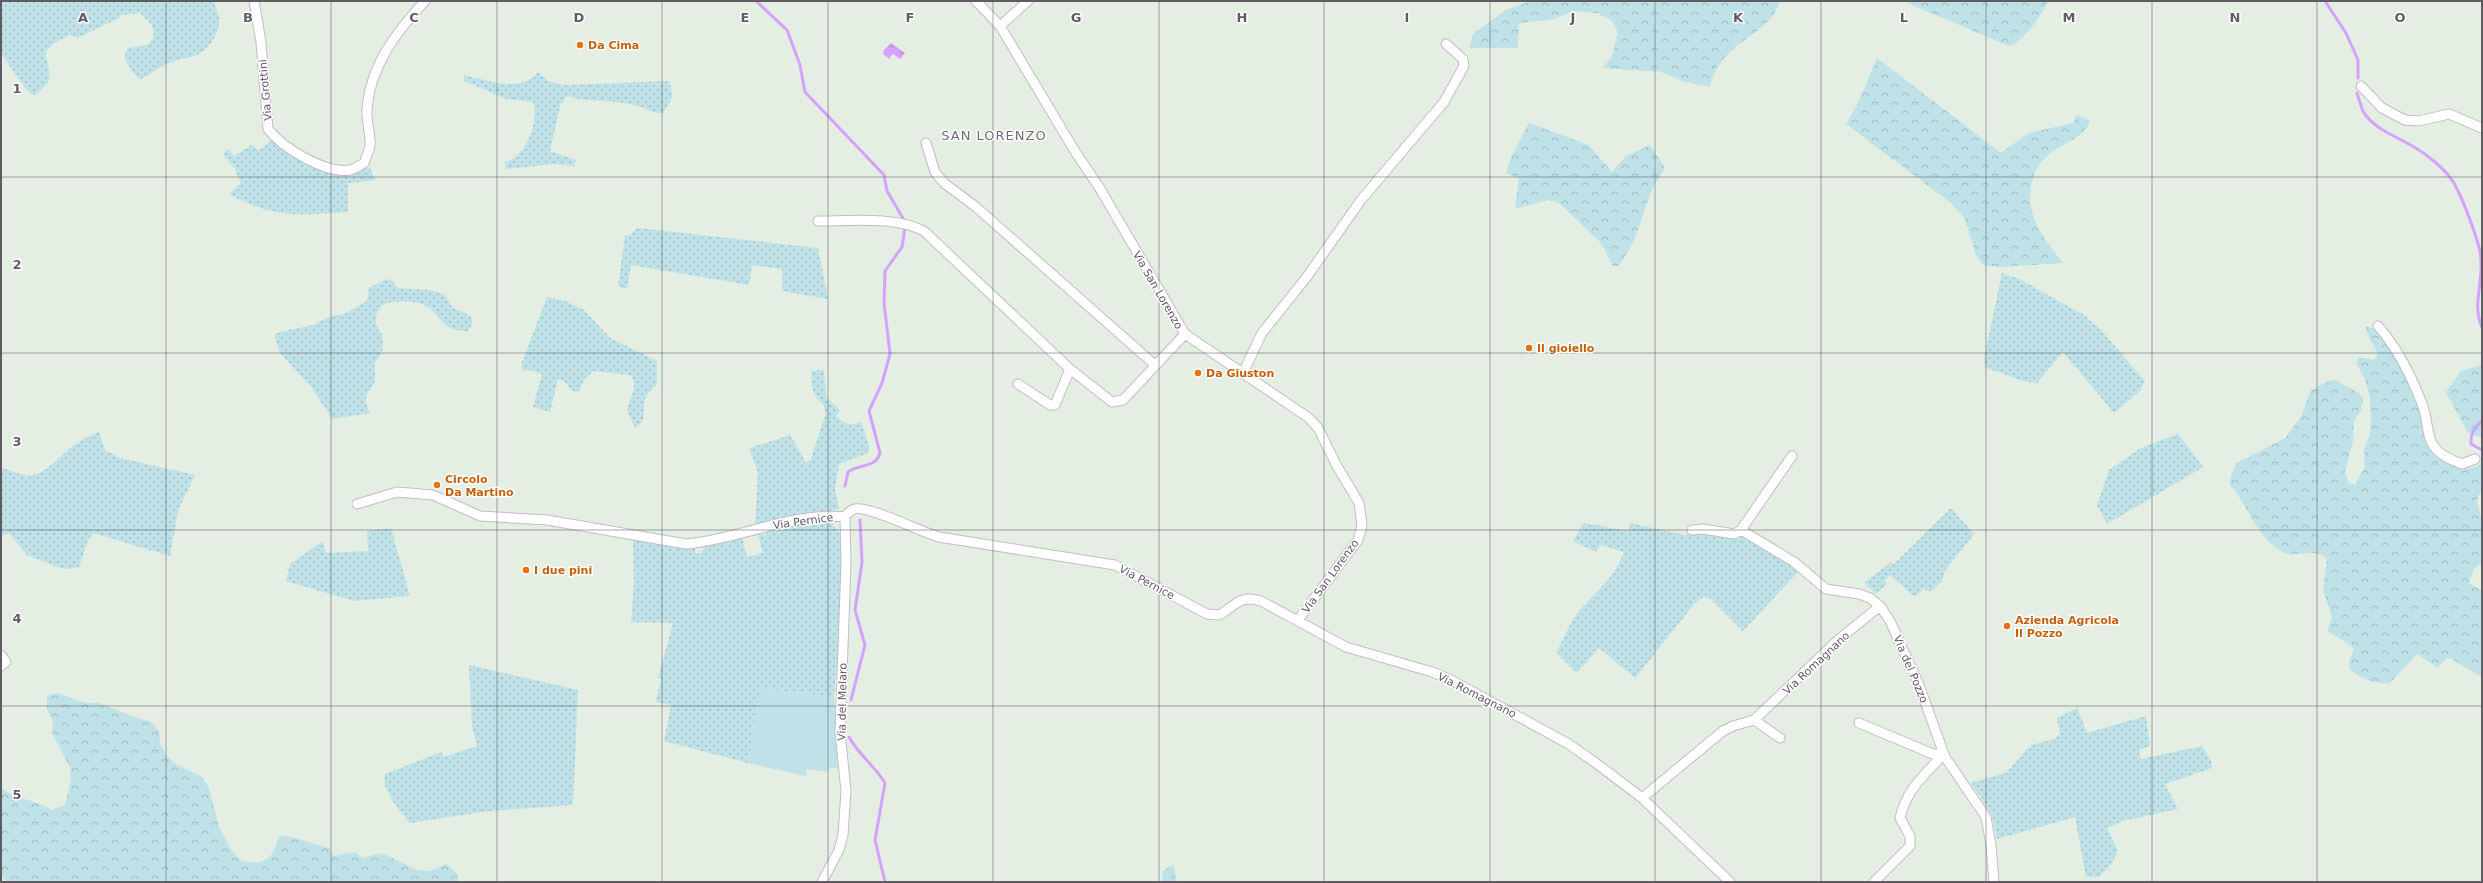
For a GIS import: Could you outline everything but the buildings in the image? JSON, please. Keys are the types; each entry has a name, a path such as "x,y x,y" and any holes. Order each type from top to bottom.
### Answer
{"street":[{"name":"Via Grottini","path":"254,1 261,42 268,129 276,139 299,154 323,166 340,170 351,170 364,163 370,146 366,119 367,102 376,72 388,47 402,25 425,1"},
{"name":"Via San Lorenzo","path":"976,1 1000,26 1076,153 1099,187 1185,334 1309,418 1318,428 1336,466 1359,503 1362,515 1360,533 1354,545 1298,620"},
{"path":"1000,26 1028,1"},
{"path":"1244,374 1262,333 1306,278 1361,200 1444,102 1464,66 1463,59 1446,44"},
{"path":"2361,86 2382,108 2405,120 2418,121 2449,114 2482,128"},
{"path":"926,143 935,172 944,183 976,208 1155,365"},
{"path":"818,221 900,223 915,225 925,232 1070,369 1112,402 1118,403 1123,400 1185,334"},
{"path":"2378,326 2387,336 2422,403 2430,442 2437,450 2462,464 2475,459"},
{"path":"1018,384 1050,404 1055,405 1070,369"},
{"path":"1692,530 1704,529 1734,534 1741,530 1792,456"},
{"name":"Via Pernice","path":"357,504 397,492 433,494 480,516 547,520 686,544 708,541 777,524 846,515 855,509 863,509 878,513 920,532 939,537 1116,565 1207,614 1219,615 1242,599 1251,598 1298,620"},
{"name":"Via del Melaro","path":"822,882 839,850 843,835 846,791 840,716 846,563 846,515"},
{"name":"Via del Pozzo","path":"1741,530 1794,562 1826,589 1864,596 1880,606 1890,621 1919,685 1944,754 1986,818 1991,845 1994,882"},
{"name":"Via Romagnano","path":"1642,798 1723,731 1733,726 1754,720 1838,640 1880,606"},
{"name":"Via Romagnano","path":"1298,620 1346,647 1451,680 1567,743 1642,798 1730,882"},
{"path":"1,655 6,662 1,666"},
{"path":"1754,720 1780,738"},
{"path":"1859,723 1933,754 1944,754"},
{"path":"1874,882 1910,846 1910,836 1900,818 1902,809 1908,794 1944,754"}],"green space":[{"path":"1,1 213,1 217,10 219,23 215,36 210,44 199,54 164,65 140,79 133,73 124,57 128,48 147,45 154,38 150,23 139,13 121,15 119,18 77,38 69,35 57,42 46,52 49,74 48,83 34,96 25,88 1,53"},
{"path":"1530,1 1780,1 1774,14 1766,24 1734,48 1724,58 1716,71 1710,87 1682,81 1661,72 1603,68 1612,56 1618,32 1612,21 1597,13 1573,11 1555,19 1519,23 1518,48 1469,48 1473,34 1506,10"},
{"path":"1912,1 2048,1 2041,14 2027,33 2021,39 2009,46 1907,3"},
{"path":"1877,58 2001,153 2029,133 2073,123 2077,115 2088,119 2090,122 2083,132 2049,154 2038,167 2033,178 2031,203 2036,224 2063,263 1999,267 1983,265 1976,255 1965,219 1951,203 1846,124 1858,103"},
{"path":"538,72 548,81 563,85 669,81 673,96 663,113 659,113 626,103 584,100 567,96 560,106 550,151 576,160 574,166 555,164 506,169 505,163 516,157 521,152 529,139 535,115 533,102 507,99 464,81 464,75 503,84 513,84 531,79"},
{"path":"1529,123 1589,145 1612,172 1626,156 1650,145 1665,168 1651,192 1629,250 1618,266 1613,266 1601,243 1559,203 1548,200 1515,209 1519,178 1506,173 1511,157"},
{"path":"272,140 306,163 318,169 342,174 355,172 369,167 376,180 348,183 348,212 287,214 260,208 229,194 241,183 235,169 223,154 228,149 234,156 252,145 259,151"},
{"path":"637,228 818,248 828,299 782,291 782,269 752,265 749,285 631,265 627,289 618,286 625,235 630,235"},
{"path":"2002,273 2019,279 2084,315 2100,329 2145,381 2140,391 2114,413 2063,352 2037,383 2023,381 1985,367 1984,358"},
{"path":"387,279 393,281 396,287 425,290 442,294 454,308 471,318 471,326 468,331 451,328 429,308 419,303 395,302 383,305 377,312 376,321 382,334 383,347 374,364 374,384 366,396 366,404 370,413 332,419 312,388 280,353 274,335 280,332 313,325 331,316 344,314 367,301 369,288"},
{"path":"547,297 565,301 584,310 610,338 657,361 657,384 645,399 642,421 635,428 627,410 634,388 633,379 630,375 593,371 584,380 579,392 572,391 564,381 558,379 550,412 533,407 542,374 530,370 523,371 521,365"},
{"path":"2366,326 2378,331 2402,355 2439,457 2462,470 2476,467 2482,462 2482,488 2477,500 2482,522 2482,562 2473,570 2469,583 2482,591 2482,677 2448,657 2438,668 2417,654 2389,684 2368,680 2354,672 2349,668 2349,661 2354,650 2351,645 2327,631 2332,617 2323,591 2327,559 2317,553 2288,554 2274,546 2259,530 2237,493 2230,485 2231,475 2237,463 2285,438 2301,417 2311,390 2329,381 2336,380 2361,395 2363,398 2361,410 2354,421 2353,441 2345,472 2349,484 2356,484 2365,467 2364,449 2369,437 2371,424 2370,398 2365,379 2356,363 2359,357 2373,360 2378,356 2366,330"},
{"path":"2482,365 2482,438 2468,433 2446,392 2461,371"},
{"path":"824,370 826,397 840,410 836,417 850,425 861,422 870,448 868,453 839,464 835,489 839,509 755,527 758,472 749,448 790,435 806,463 811,459 826,413 823,404 814,394 811,371"},
{"path":"99,432 105,450 120,458 195,475 178,510 170,556 94,533 88,540 79,567 70,569 60,568 27,555 9,533 1,535 1,468 25,475 38,474 48,468 62,455 87,437"},
{"path":"2178,434 2203,467 2107,524 2097,505 2109,470 2141,448"},
{"path":"1951,508 1974,534 1945,571 1942,581 1930,592 1924,588 1915,597 1890,575 1884,581 1887,584 1876,594 1864,583 1891,562 1894,564"},
{"path":"830,521 839,533 842,548 839,636 834,697 760,688 748,763 664,741 671,705 656,702 661,679 658,678 673,623 631,622 634,583 633,538 695,548 695,553 700,554 707,545 742,537 747,557 763,553 758,533 766,535 767,531 776,531 777,527"},
{"path":"1584,523 1628,531 1631,523 1684,535 1699,532 1739,539 1741,535 1754,541 1799,571 1743,631 1710,598 1703,597 1695,603 1635,678 1599,648 1577,673 1556,652 1576,615 1610,577 1616,569 1624,552 1600,545 1596,552 1573,541"},
{"path":"391,528 410,596 354,601 286,581 290,564 323,541 326,553 368,551 367,531"},
{"path":"469,665 578,690 573,805 489,811 410,823 392,800 386,787 385,774 441,752 444,757 477,746 472,726"},
{"path":"760,688 834,697 838,769 830,767 827,772 807,769 806,776 748,763"},
{"path":"59,693 84,703 99,703 137,718 150,721 159,731 160,744 167,756 177,765 201,776 209,788 219,827 232,851 241,861 256,862 267,859 274,851 279,836 286,836 330,848 333,856 356,852 362,858 382,853 417,870 430,871 447,864 457,874 458,882 7,882 1,875 1,788 14,795 52,810 65,805 71,781 70,768 52,733 53,721 47,709 47,696"},
{"path":"2077,708 2087,733 2146,716 2150,746 2139,750 2141,759 2202,746 2212,763 2212,768 2165,784 2178,809 2123,821 2107,828 2118,851 2112,863 2099,877 2086,877 2075,817 1997,839 1991,815 1981,797 1970,783 2006,773 2032,745 2056,738 2060,733 2057,718"},
{"path":"1173,864 1177,882 1163,882 1162,872"}],"water":[{"path":"891,43 905,53 900,59 893,54 889,59 883,54 884,50"}],"waterway":[{"path":"756,1 787,30 800,65 805,92 884,175 887,191 904,220"},
{"path":"2325,1 2346,33 2358,60 2358,78"},
{"path":"2357,93 2364,113 2369,119 2387,133 2425,154 2436,163 2454,183 2462,199 2480,253 2481,268 2478,311 2482,327"},
{"path":"845,486 848,472 875,461 880,453 869,411 882,383 890,354 884,303 885,271 902,247 905,227"},
{"path":"2482,421 2477,426 2471,437 2471,444 2482,450"},
{"path":"851,700 865,645 855,610 862,562 860,520"},
{"path":"849,737 885,783 875,840 885,882"}],"place":[{"name":"Da Cima","path":"580,45"},
{"name":"Il gioiello","path":"1529,348"},
{"name":"Da Giuston","path":"1198,373"},
{"name":"Circolo Da Martino","path":"437,485"},
{"name":"I due pini","path":"526,570"},
{"name":"Azienda Agricola Il Pozzo","path":"2007,626"}],"district":[{"name":"SAN LORENZO","path":"994,135"}]}
